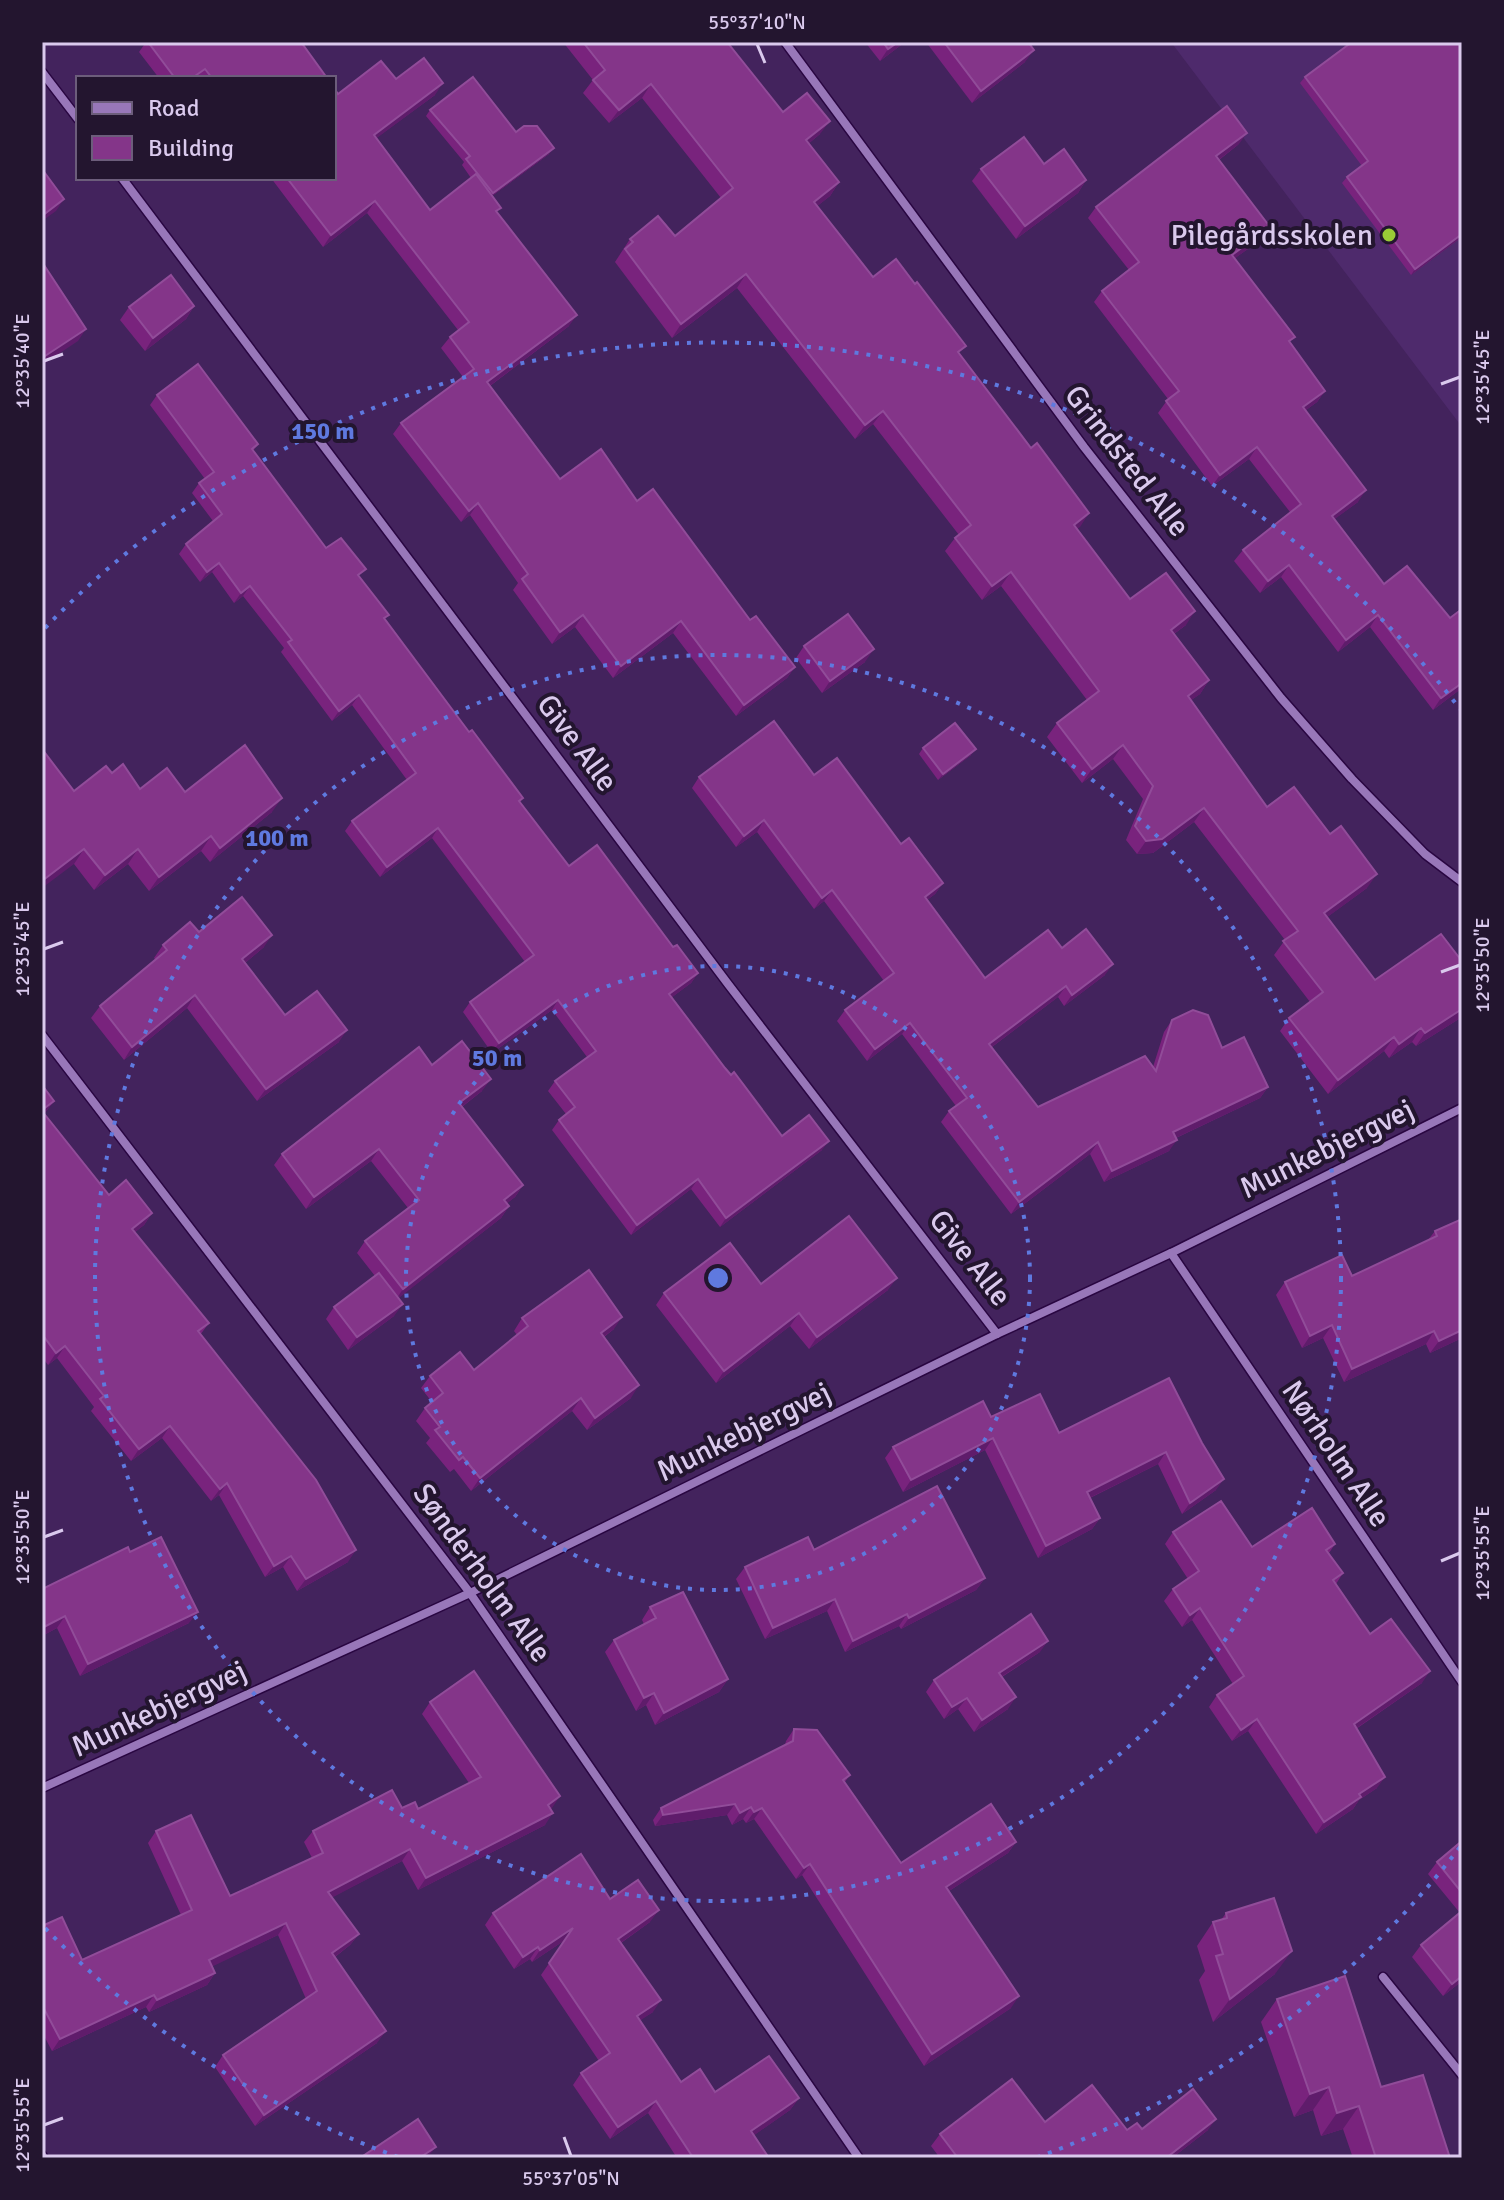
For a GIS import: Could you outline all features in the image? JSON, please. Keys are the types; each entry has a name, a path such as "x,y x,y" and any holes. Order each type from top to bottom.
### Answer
{"street":[{"name":"Grindsted Alle","path":"785,42 1084,447 1281,698 1352,779 1425,854 1462,882"},
{"path":"42,72 76,116"},
{"name":"Give Alle","path":"124,180 695,940 997,1334"},
{"name":"Sønderholm Alle","path":"42,1035 470,1593 859,2158"},
{"name":"Munkebjergvej","path":"42,1788 470,1593 997,1334 1171,1253 1462,1108"},
{"name":"Nørholm Alle","path":"1171,1253 1462,1682"},
{"path":"1383,1977 1462,2075"}],"shaded area":[{"name":"Pilegårdsskolen","path":"1171,42 1462,42 1462,427"}],"building":[{"path":"148,42 301,42 326,76 210,76 205,69 195,76 174,76"},
{"path":"583,42 727,42 783,112 807,93 830,121 806,140 839,182 814,202 873,277 896,259 915,284 917,282 966,346 958,352 1031,448 1037,443 1089,513 1074,525 1130,599 1166,573 1195,611 1171,630 1209,680 1188,696 1267,807 1294,787 1330,834 1341,826 1377,874 1324,913 1375,980 1441,934 1462,960 1462,1009 1425,1033 1421,1028 1399,1044 1394,1037 1338,1080 1289,1018 1323,992 1283,941 1298,931 1204,808 1162,839 1146,841 1135,826 1153,786 1123,745 1092,769 1057,723 1099,691 1011,572 992,586 955,538 971,525 883,411 865,425 746,274 681,324 625,249 633,242 630,239 658,216 675,236 733,188 651,84 619,110 593,80 605,70"},
{"path":"883,42 898,42 888,49"},
{"path":"944,42 1028,42 1034,50 981,91"},
{"path":"1352,42 1462,42 1462,234 1415,269 1347,177 1368,161 1305,77"},
{"path":"424,58 443,83 374,135 430,210 476,174 501,208 496,211 577,315 487,382 560,479 601,449 637,501 653,489 750,620 756,616 795,667 744,705 681,621 621,666 583,615 560,632 522,579 528,574 478,503 469,511 401,423 474,369 450,337 469,322 375,201 331,235 289,180 336,180 336,91 338,94 381,61 396,79"},
{"path":"473,77 516,132 524,126 537,126 554,148 493,193 466,159 470,156 430,110"},
{"path":"1227,106 1247,133 1216,156 1270,227 1232,255 1295,337 1289,341 1325,391 1303,407 1366,490 1332,516 1384,584 1407,566 1450,618 1462,609 1462,683 1441,698 1378,615 1346,640 1289,565 1268,581 1243,550 1301,504 1257,447 1220,475 1166,401 1179,391 1102,291 1139,262 1096,207"},
{"path":"1024,137 1044,164 1064,149 1086,180 1025,226 981,169"},
{"path":"42,169 64,199 42,216"},
{"path":"42,262 86,329 42,358"},
{"path":"171,275 194,306 153,338 129,307"},
{"path":"198,364 258,444 252,449 326,548 341,538 366,569 358,575 389,615 384,618 469,732 472,730 523,798 519,801 569,866 597,845 673,947 677,945 698,973 669,994 725,1068 731,1075 734,1072 782,1136 809,1115 829,1141 726,1218 698,1179 637,1225 559,1120 575,1107 555,1081 596,1051 558,1000 499,1043 470,1002 534,955 438,828 387,867 352,821 416,773 359,695 339,711 288,642 292,640 250,586 241,593 219,563 207,572 186,544 222,514 199,483 214,472 157,395"},
{"path":"848,614 874,649 830,681 804,646"},
{"path":"774,721 814,775 837,758 901,844 909,838 943,883 925,897 985,978 1048,930 1062,948 1086,929 1113,964 1072,995 1066,986 989,1044 1038,1107 1145,1056 1156,1071 1172,1020 1193,1010 1208,1015 1222,1048 1244,1037 1268,1087 1173,1132 1177,1140 1112,1171 1098,1142 1019,1202 949,1111 967,1098 910,1023 875,1049 845,1010 894,973 832,890 822,898 764,820 744,836 699,777"},
{"path":"955,723 976,749 943,774 923,748"},
{"path":"245,745 282,798 220,848 211,836 159,877 138,849 105,875 84,849 42,881 42,749 74,791 106,766 112,773 123,764 140,789 167,768 185,792"},
{"path":"242,897 272,935 242,959 285,1015 317,991 347,1030 266,1089 195,995 132,1047 100,1006 167,950 163,945 190,922 199,932"},
{"path":"462,1041 491,1079 459,1103 523,1185 504,1200 509,1206 403,1289 365,1241 419,1200 379,1149 314,1197 282,1154 419,1047 432,1065"},
{"path":"42,1085 54,1101 42,1110"},
{"path":"42,1111 109,1195 126,1180 152,1213 132,1229 209,1323 198,1331 316,1480 356,1550 306,1579 291,1556 274,1566 227,1483 220,1489 170,1426 139,1449 100,1399 104,1396 65,1346 56,1353 42,1334"},
{"path":"849,1216 897,1278 817,1337 799,1313 724,1371 664,1293 730,1243 761,1284"},
{"path":"1462,1219 1462,1330 1439,1341 1434,1331 1352,1369 1332,1325 1310,1336 1285,1282 1342,1255 1352,1276 1437,1236 1435,1231"},
{"path":"589,1270 622,1317 601,1333 639,1385 595,1418 581,1398 480,1478 463,1457 459,1460 435,1430 440,1427 425,1408 443,1393 430,1376 460,1352 474,1370 528,1326 522,1318"},
{"path":"379,1273 403,1304 357,1337 334,1307"},
{"path":"1169,1378 1224,1479 1190,1503 1166,1452 1087,1492 1100,1518 1046,1546 993,1438 911,1480 893,1447 983,1401 991,1417 1040,1394 1059,1433"},
{"path":"937,1486 985,1578 909,1618 907,1614 853,1641 835,1599 773,1628 745,1567 808,1537 814,1550"},
{"path":"1221,1501 1252,1547 1312,1508 1335,1544 1326,1550 1343,1573 1333,1580 1370,1634 1391,1619 1430,1671 1354,1724 1385,1777 1324,1822 1257,1719 1241,1730 1217,1695 1244,1676 1200,1608 1190,1615 1173,1589 1199,1571 1173,1532"},
{"path":"161,1537 198,1612 88,1664 65,1616 42,1628 42,1589 128,1547 130,1552"},
{"path":"683,1592 728,1679 664,1713 654,1693 644,1698 614,1640 656,1618 650,1607"},
{"path":"1031,1614 1048,1641 999,1673 1016,1697 982,1720 967,1698 952,1707 934,1680"},
{"path":"474,1671 560,1796 548,1805 553,1813 426,1878 410,1849 328,1892 359,1934 332,1953 386,2031 264,2115 223,2055 317,1991 286,1923 209,1960 215,1973 157,2000 154,1995 60,2039 42,2005 42,1926 62,1917 82,1960 192,1910 156,1831 191,1815 230,1896 323,1853 313,1831 392,1790 402,1808 415,1802 418,1809 481,1777 430,1702"},
{"path":"794,1729 817,1730 850,1775 843,1780 901,1863 991,1804 1016,1842 946,1887 1019,1996 932,2054 810,1864 804,1868 762,1808 754,1812 751,1807 740,1813 735,1804 663,1815 661,1808 793,1741"},
{"path":"1462,1841 1462,1893 1437,1862"},
{"path":"581,1854 610,1899 638,1880 659,1910 618,1939 661,2000 637,2016 681,2082 700,2069 715,2092 769,2056 799,2098 751,2131 769,2158 689,2158 692,2156 656,2101 618,2127 581,2073 610,2053 549,1963 573,1928 540,1950 538,1947 523,1957 493,1913"},
{"path":"1274,1898 1292,1951 1230,1999 1216,1956 1223,1954 1213,1922 1227,1918 1226,1913"},
{"path":"1462,1911 1462,1976 1452,1984 1421,1945"},
{"path":"1345,1976 1381,2087 1423,2075 1450,2158 1376,2158 1359,2106 1337,2113 1329,2087 1310,2094 1277,1999"},
{"path":"1012,2079 1045,2122 1092,2085 1127,2130 1137,2123 1142,2129 1193,2089 1216,2119 1166,2158 958,2158 940,2134"},
{"path":"418,2119 436,2147 419,2158 360,2158"}],"place":[{"name":"Pilegårdsskolen","path":"1389,235"}]}
